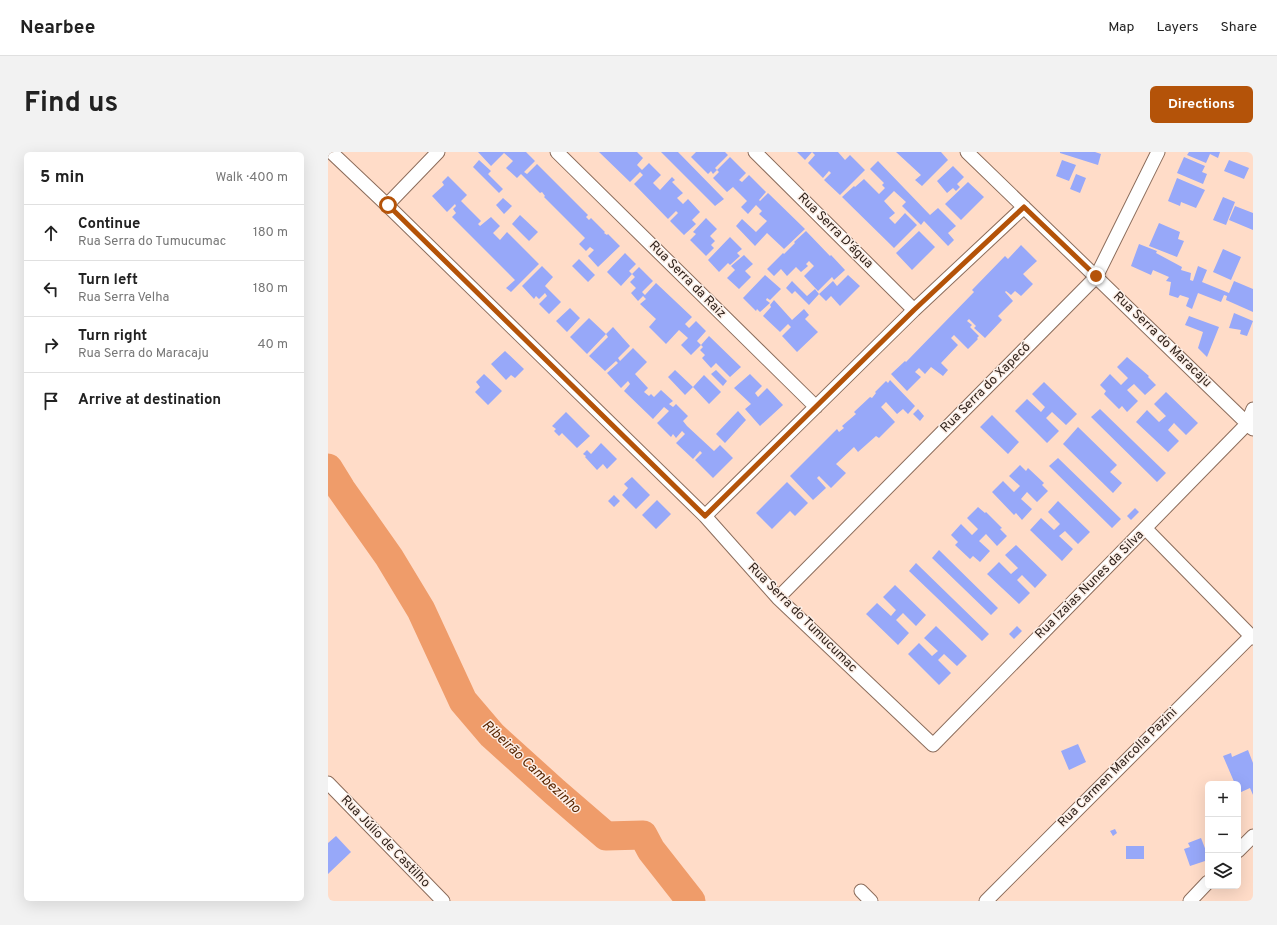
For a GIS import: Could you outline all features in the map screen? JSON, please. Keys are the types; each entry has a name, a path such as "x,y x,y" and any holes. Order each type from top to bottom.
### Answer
{"street":[{"name":"Rua Serra do Tumucumac","path":"331,152 388,205 705,516 778,598 933,745"},
{"path":"388,205 438,152"},
{"name":"Rua Serra da Raiz","path":"557,152 816,407"},
{"name":"Rua Serra D'água","path":"755,152 914,310"},
{"name":"Rua Serra do Maracaju","path":"967,152 1250,426"},
{"name":"Rua Serra do Xapecó","path":"778,598 1096,276 1158,152"},
{"path":"705,516 914,310 1024,207"},
{"path":"1250,426 1253,409"},
{"name":"Rua Izaias Nunes da Silva","path":"933,745 1250,426"},
{"path":"1146,529 1252,637"},
{"name":"Rua Carmen Marcolla Pazini","path":"986,901 1252,637"},
{"name":"Rua Júlio de Castilho","path":"328,783 443,901"},
{"path":"1241,849 1253,836"},
{"path":"1190,901 1205,885"},
{"path":"861,892 871,901"}],"building":[{"path":"478,152 526,152 535,161 524,172 527,174 537,164 588,215 586,217 589,220 591,218 605,232 604,233 607,235 608,234 620,246 598,267 588,256 594,250 590,247 586,251 579,244 585,238 544,197 545,196 542,192 540,193 521,174 517,178 506,168 513,161 504,153 491,166"},
{"path":"599,152 637,152 643,158 637,165 642,170 649,163 661,175 653,183 660,190 672,177 675,180 672,182 683,193 677,198 683,204 688,199 700,212 692,220 696,224 684,235 670,221 678,213 676,211 668,219 634,184 643,175 640,172 630,182"},
{"path":"661,152 678,152 724,199 715,206"},
{"path":"696,152 725,152 728,155 715,168 717,170 713,174 711,171 708,174 691,157"},
{"path":"797,152 812,152 805,160"},
{"path":"812,152 838,152 845,160 850,155 865,170 840,195 824,180 831,173 829,171 823,178 808,163 815,155"},
{"path":"896,152 941,152 948,160 922,186 915,180 921,175"},
{"path":"1060,152 1095,152 1101,154 1098,165"},
{"path":"1189,152 1220,152 1218,158 1210,154 1206,163 1187,155"},
{"path":"730,157 746,173 739,180 742,182 749,175 766,192 759,200 760,201 768,193 805,229 784,249 767,233 755,246 736,226 742,219 756,232 767,221 759,214 762,211 756,205 748,214 741,207 747,201 733,187 727,192 713,178 719,172 717,170"},
{"path":"1184,157 1205,166 1202,172 1207,174 1203,184 1177,173"},
{"path":"479,160 491,171 488,174 503,189 499,193 473,167"},
{"path":"1062,160 1076,165 1069,181 1056,176"},
{"path":"1229,160 1249,168 1244,179 1224,171"},
{"path":"878,161 930,215 938,208 956,226 948,233 954,240 948,246 924,221 921,225 902,206 906,202 894,191 884,201 895,213 889,218 895,224 905,213 917,225 894,248 842,197 864,179 879,194 885,188 882,185 884,183 870,169"},
{"path":"953,166 964,177 957,184 960,187 956,191 953,188 947,193 937,181"},
{"path":"1076,174 1086,178 1080,193 1070,189"},
{"path":"448,176 467,195 461,201 481,221 478,224 480,226 491,217 500,226 493,233 500,240 507,232 539,264 511,292 506,288 515,280 452,217 456,213 453,209 456,206 455,204 447,212 432,196 444,185 442,182"},
{"path":"1177,178 1205,190 1196,208 1181,202 1180,206 1168,201"},
{"path":"968,182 984,197 961,220 945,204"},
{"path":"1223,197 1235,202 1226,225 1213,220"},
{"path":"503,198 512,206 504,214 496,205"},
{"path":"1235,206 1253,213 1253,230 1229,220"},
{"path":"520,215 538,232 529,241 512,224"},
{"path":"706,218 717,229 710,236 715,241 711,245 714,248 706,256 690,240 696,234 693,232"},
{"path":"1159,223 1180,232 1178,239 1184,241 1177,257 1149,246"},
{"path":"806,231 845,270 834,280 832,277 818,291 804,276 814,266 809,261 806,264 808,266 801,272 796,267 787,276 781,269 774,276 767,269"},
{"path":"919,231 935,247 912,270 896,253"},
{"path":"730,237 742,249 737,253 740,256 730,265 728,263 719,272 708,260"},
{"path":"1139,244 1157,251 1156,253 1182,267 1181,270 1191,273 1190,280 1193,281 1198,266 1207,270 1202,282 1229,293 1234,281 1253,289 1253,312 1226,300 1227,296 1224,295 1221,302 1198,293 1192,309 1186,306 1189,298 1180,295 1178,298 1169,295 1171,282 1166,281 1169,277 1153,270 1151,275 1131,266"},
{"path":"1021,245 1037,261 1023,274 1033,284 1021,296 1015,291 1011,295 1006,291 1005,292 1013,301 998,316 1002,320 985,338 974,328 976,326 969,319 967,321 972,325 970,327 979,336 977,338 978,339 968,349 954,335 951,338 958,345 941,363 948,370 943,376 931,367 925,374 919,368 915,372 921,377 907,391 891,374 905,361 906,362 974,292 972,290 1005,256 1008,259"},
{"path":"1223,249 1241,257 1231,280 1213,272"},
{"path":"625,253 636,264 629,271 632,274 621,286 607,272"},
{"path":"744,255 753,264 745,271 751,277 739,289 727,278 735,270 731,266"},
{"path":"579,259 595,275 588,282 572,266"},
{"path":"542,266 553,277 545,286 561,302 549,314 539,304 547,296 545,293 539,299 536,296 534,299 522,286"},
{"path":"639,267 653,281 642,292 645,295 656,283 692,317 685,324 689,328 696,321 706,331 697,341 701,345 691,355 681,345 688,338 679,330 666,344 649,327 656,319 640,304 646,299 643,296 638,301 631,293 636,288 630,282 635,277 632,274"},
{"path":"765,275 781,289 770,300 767,298 766,300 770,303 760,312 757,309 756,311 743,298"},
{"path":"848,275 860,286 840,306 831,296 826,301 819,294 833,281 837,286"},
{"path":"792,281 807,296 815,289 819,294 809,305 795,291 792,294 786,288"},
{"path":"774,300 792,320 804,309 809,315 805,319 818,332 797,352 782,336 791,327 788,324 780,332 763,316 771,307 770,305"},
{"path":"570,308 580,318 567,332 556,321"},
{"path":"1234,313 1253,321 1247,336 1240,334 1241,330 1229,328"},
{"path":"1189,316 1219,327 1207,357 1198,348 1203,332 1185,325"},
{"path":"589,318 606,334 587,354 570,337"},
{"path":"613,327 630,346 618,358 620,361 633,348 647,362 635,374 648,388 644,392 649,396 651,394 654,397 661,390 673,401 669,404 673,407 676,404 688,416 683,421 687,426 714,451 720,445 733,458 713,478 695,460 702,453 700,451 693,459 676,443 685,434 682,431 676,438 673,434 671,437 657,423 669,411 664,407 653,419 624,391 630,384 628,381 621,388 607,373 618,363 616,361 605,371 589,356 608,337 606,334"},
{"path":"709,336 741,367 730,377 716,363 711,368 702,358 705,355 700,350 703,347 701,345"},
{"path":"505,351 524,369 515,378 511,375 506,380 491,364"},
{"path":"1127,357 1149,376 1148,377 1156,385 1145,395 1134,384 1127,390 1138,401 1127,412 1122,406 1119,409 1104,394 1106,391 1100,385 1110,374 1121,385 1128,378 1117,367"},
{"path":"675,370 693,387 685,395 668,377"},
{"path":"716,370 727,381 723,386 711,374"},
{"path":"484,374 502,391 488,405 475,392 480,387 476,382"},
{"path":"750,374 762,386 755,393 758,397 767,388 783,405 760,426 745,409 751,404 734,388"},
{"path":"704,375 721,392 709,404 693,387"},
{"path":"890,380 915,406 908,414 903,409 897,414 886,402 881,407 895,422 879,438 876,436 858,452 854,447 836,464 846,473 831,488 819,476 817,478 826,488 813,500 790,476 837,429 839,432 844,428 842,426 856,414 854,412 870,397 872,398 876,393 875,392 886,381 888,383"},
{"path":"1044,382 1077,414 1066,425 1052,412 1046,418 1059,431 1047,443 1015,411 1027,399 1041,412 1045,407 1032,394"},
{"path":"1166,392 1198,423 1186,435 1174,423 1168,430 1179,441 1168,452 1136,422 1147,410 1159,422 1166,416 1154,404"},
{"path":"918,409 924,416 920,421 913,414"},
{"path":"1100,409 1166,473 1157,482 1091,417"},
{"path":"738,411 746,420 725,443 716,434"},
{"path":"566,412 590,436 577,448 562,433 559,436 554,431 556,429 552,426"},
{"path":"992,415 1019,442 1008,454 980,427"},
{"path":"1078,427 1117,465 1110,472 1122,483 1113,493 1063,444"},
{"path":"601,443 617,459 607,469 603,464 597,470 583,454 587,450 591,454"},
{"path":"1058,458 1121,519 1112,528 1049,466"},
{"path":"1020,465 1026,471 1028,468 1044,483 1042,485 1048,491 1037,502 1027,492 1021,499 1032,509 1022,520 1016,513 1014,515 992,492 1003,481 1014,492 1020,486 1009,476"},
{"path":"632,477 650,495 636,509 622,495 628,488 624,484"},
{"path":"787,482 808,503 795,516 790,511 772,529 756,513"},
{"path":"614,495 620,501 614,507 608,501"},
{"path":"657,500 671,514 656,529 642,515"},
{"path":"1058,501 1090,532 1078,544 1065,531 1059,536 1073,549 1062,561 1030,530 1041,518 1054,530 1060,524 1048,512"},
{"path":"978,507 985,513 986,512 1002,528 1000,529 1007,536 997,546 986,534 979,541 990,551 980,562 973,556 970,559 955,545 958,542 951,535 961,524 972,535 978,529 967,518"},
{"path":"1135,508 1139,512 1131,520 1127,516"},
{"path":"1016,545 1047,575 1035,588 1022,575 1017,580 1030,593 1019,604 987,574 999,562 1011,574 1018,568 1005,555"},
{"path":"939,550 998,608 991,615 932,558"},
{"path":"916,563 989,634 982,641 909,571"},
{"path":"895,585 926,615 916,626 903,613 896,620 909,633 898,645 866,614 877,603 891,616 896,610 883,597"},
{"path":"936,626 967,656 957,666 944,654 938,660 951,673 939,685 908,654 919,643 932,656 938,651 924,638"},
{"path":"1017,626 1022,631 1014,639 1009,634"},
{"path":"1078,744 1086,762 1069,770 1061,751"},
{"path":"1248,750 1253,763 1253,795 1250,788 1241,792 1241,781 1234,781 1223,756 1231,753 1232,757"},
{"path":"1115,829 1117,833 1113,836 1110,831"},
{"path":"336,836 351,852 328,874 328,843"},
{"path":"1201,838 1205,848 1205,861 1190,866 1184,849 1190,847 1188,843"},
{"path":"1126,846 1144,846 1144,859 1126,859"}],"waterway":[{"name":"Ribeirão Cambezinho","path":"328,468 389,557 421,610 463,701 492,735 606,836 643,835 651,850 691,901"}],"route":[{"path":"388,205 705,516 914,310 1024,207 1096,276"}]}
